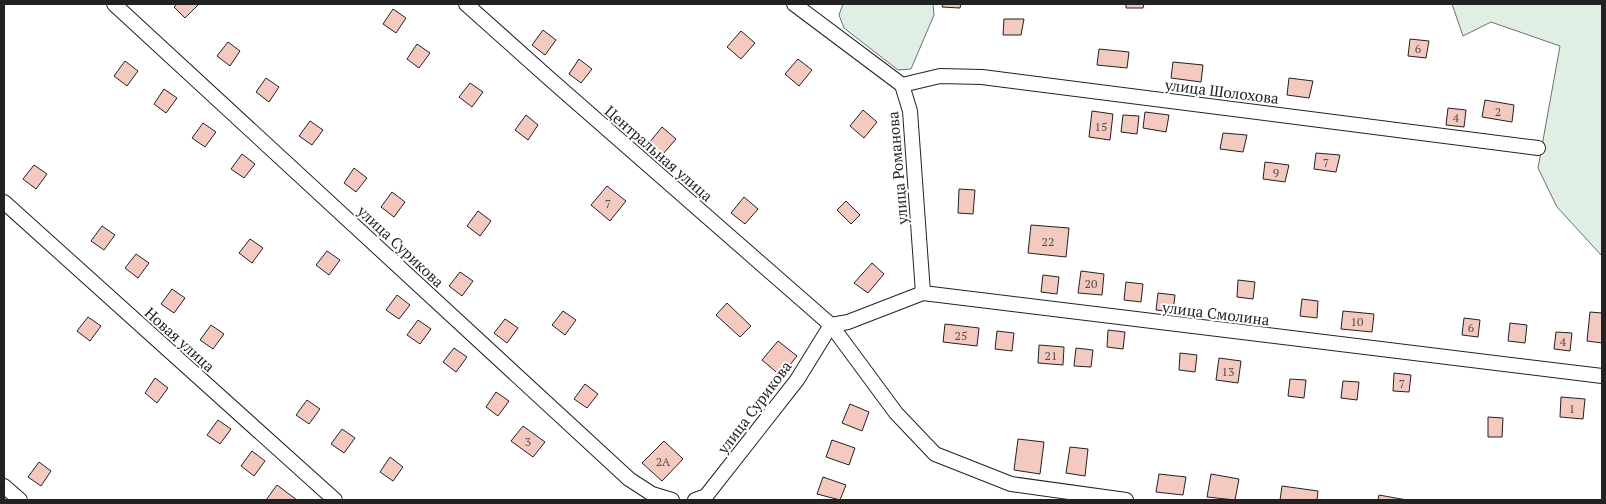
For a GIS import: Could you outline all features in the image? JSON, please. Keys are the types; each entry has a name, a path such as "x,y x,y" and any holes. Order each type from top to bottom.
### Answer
{"street":[{"name":"улица Сурикова","path":"114,4 628,479 652,494 672,500"},
{"name":"Центральная улица","path":"466,4 831,325 896,413 935,454 1011,484 1126,500"},
{"path":"794,4 902,85"},
{"name":"улица Шолохова","path":"902,85 940,76 982,77 1538,148"},
{"name":"улица Романова","path":"902,85 910,111 923,293"},
{"name":"Новая улица","path":"4,202 335,500"},
{"name":"улица Смолина","path":"831,325 848,322 923,293 1602,376"},
{"name":"улица Сурикова","path":"695,500 706,496 785,396 816,352 831,325"},
{"path":"4,486 20,500"}],"green space":[{"path":"843,4 933,4 934,15 911,69 898,70 844,28 839,15"},
{"path":"1452,4 1602,4 1602,256 1557,207 1538,168 1560,46 1491,22 1463,36"}],"building":[{"path":"177,4 199,4 185,18 174,7"},
{"path":"943,4 961,4 960,8 942,7"},
{"path":"1126,4 1144,4 1143,8 1126,8"},
{"path":"393,9 406,18 396,33 383,24"},
{"path":"1004,19 1024,19 1021,35 1003,35"},
{"path":"543,30 556,40 545,55 532,45"},
{"path":"741,31 755,43 741,59 727,47"},
{"path":"1410,39 1429,41 1426,58 1408,56"},
{"path":"228,42 240,51 230,66 217,56"},
{"path":"417,44 430,53 419,68 407,59"},
{"path":"1099,49 1129,52 1127,68 1097,65"},
{"path":"579,59 592,69 581,83 569,74"},
{"path":"798,59 812,70 799,86 785,74"},
{"path":"125,61 138,71 127,86 114,76"},
{"path":"1173,62 1203,65 1201,82 1171,78"},
{"path":"266,78 279,87 269,102 256,92"},
{"path":"1289,78 1313,81 1309,98 1287,95"},
{"path":"470,83 483,92 472,107 459,97"},
{"path":"164,89 177,98 166,113 154,104"},
{"path":"1485,100 1514,105 1512,122 1482,117"},
{"path":"1448,108 1466,110 1464,127 1446,125"},
{"path":"863,110 877,122 864,138 850,126"},
{"path":"1092,111 1113,114 1110,140 1089,137"},
{"path":"1145,112 1169,115 1166,132 1143,128"},
{"path":"526,115 538,125 528,140 515,130"},
{"path":"1123,115 1139,116 1137,134 1121,132"},
{"path":"310,121 323,130 312,145 299,136"},
{"path":"203,123 216,132 205,147 192,138"},
{"path":"662,127 676,139 663,154 649,143"},
{"path":"1223,133 1247,135 1243,152 1220,149"},
{"path":"1316,153 1340,155 1336,172 1314,169"},
{"path":"242,154 255,164 244,178 231,169"},
{"path":"1265,162 1289,165 1285,182 1263,179"},
{"path":"34,165 47,174 36,189 23,179"},
{"path":"354,168 367,178 356,192 344,183"},
{"path":"607,186 626,201 610,221 591,205"},
{"path":"959,189 975,190 973,214 958,213"},
{"path":"392,192 405,202 394,217 381,207"},
{"path":"744,197 758,209 745,224 731,213"},
{"path":"846,201 860,215 851,224 837,210"},
{"path":"478,211 491,221 480,236 467,226"},
{"path":"1031,225 1069,228 1066,257 1028,253"},
{"path":"102,226 115,235 104,250 91,241"},
{"path":"250,239 263,248 252,263 239,253"},
{"path":"327,251 340,260 329,275 316,265"},
{"path":"136,254 149,263 138,278 125,268"},
{"path":"872,263 884,274 868,293 854,283"},
{"path":"1081,271 1104,274 1102,295 1078,293"},
{"path":"460,272 473,281 462,296 449,286"},
{"path":"1043,275 1059,277 1057,294 1041,292"},
{"path":"1238,280 1255,282 1253,299 1237,297"},
{"path":"1126,282 1143,284 1141,302 1124,300"},
{"path":"172,289 185,298 174,313 161,304"},
{"path":"1158,293 1175,295 1173,312 1156,310"},
{"path":"397,295 410,305 399,319 386,310"},
{"path":"1302,299 1318,301 1317,318 1300,316"},
{"path":"727,303 751,326 740,337 716,315"},
{"path":"563,311 576,320 565,335 552,325"},
{"path":"1343,311 1374,314 1372,332 1341,329"},
{"path":"1590,312 1602,313 1602,343 1587,341"},
{"path":"88,317 101,326 90,341 77,331"},
{"path":"1464,318 1480,320 1478,337 1462,335"},
{"path":"505,319 518,328 507,343 494,333"},
{"path":"418,320 431,329 420,344 407,335"},
{"path":"1510,323 1527,325 1525,343 1508,341"},
{"path":"945,324 979,328 977,346 943,342"},
{"path":"211,325 224,334 213,349 200,340"},
{"path":"1108,330 1125,332 1123,349 1107,347"},
{"path":"997,331 1014,333 1012,351 995,349"},
{"path":"1556,332 1572,333 1570,351 1554,349"},
{"path":"778,341 797,356 781,376 762,360"},
{"path":"1039,345 1064,347 1063,365 1038,363"},
{"path":"454,348 467,357 456,372 443,362"},
{"path":"1076,348 1093,350 1091,367 1074,366"},
{"path":"1180,353 1197,355 1195,372 1179,370"},
{"path":"1219,358 1241,361 1238,383 1216,380"},
{"path":"1394,373 1411,375 1409,392 1393,391"},
{"path":"155,378 168,388 157,403 145,393"},
{"path":"1290,379 1306,380 1304,398 1288,396"},
{"path":"1343,381 1359,382 1357,400 1341,398"},
{"path":"585,384 598,394 587,408 574,399"},
{"path":"496,392 509,401 498,416 486,407"},
{"path":"1561,397 1585,399 1583,419 1560,417"},
{"path":"307,400 320,409 309,424 296,415"},
{"path":"850,404 869,412 862,431 842,423"},
{"path":"1488,417 1503,418 1502,437 1488,437"},
{"path":"218,420 231,429 220,444 207,435"},
{"path":"523,426 545,442 533,457 511,441"},
{"path":"342,429 355,438 344,453 331,444"},
{"path":"1018,439 1044,442 1040,474 1014,470"},
{"path":"832,440 855,448 849,465 826,457"},
{"path":"664,441 683,459 662,481 642,463"},
{"path":"1070,447 1088,449 1085,476 1066,473"},
{"path":"252,451 265,461 254,476 241,466"},
{"path":"390,457 403,467 393,481 380,472"},
{"path":"39,462 51,471 41,486 28,477"},
{"path":"1159,474 1186,477 1183,495 1156,492"},
{"path":"1211,474 1239,479 1235,500 1207,497"},
{"path":"823,477 846,485 840,500 817,494"},
{"path":"277,485 297,500 266,500"},
{"path":"1282,486 1318,491 1317,500 1280,500"},
{"path":"1379,495 1407,500 1378,500"}]}
